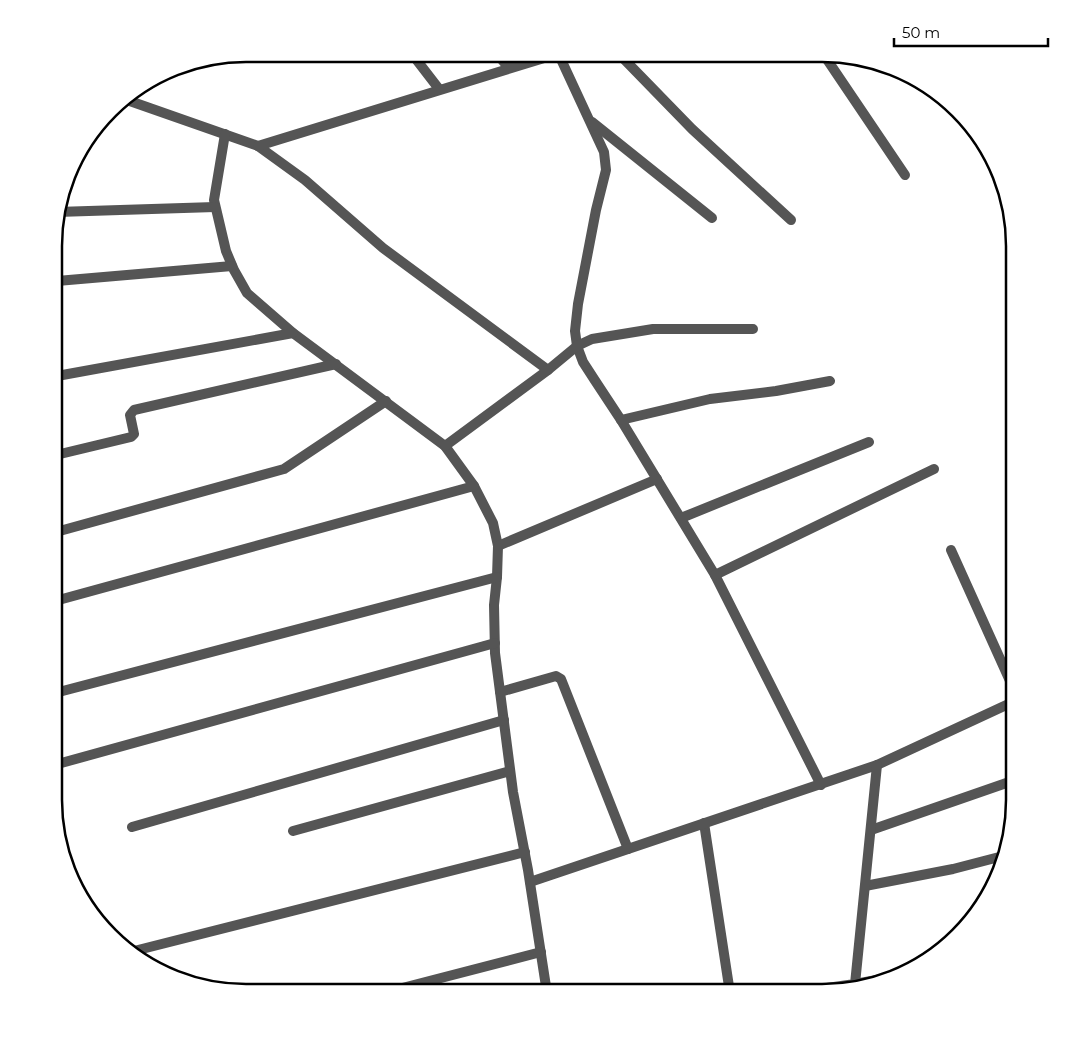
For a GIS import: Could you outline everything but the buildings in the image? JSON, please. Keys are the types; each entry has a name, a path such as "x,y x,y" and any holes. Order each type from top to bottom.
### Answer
{"street":[{"path":"418,62 439,89"},
{"path":"504,62 509,68"},
{"path":"258,146 530,62"},
{"path":"562,62 604,152 606,170 596,210 578,304 577,346 594,379 716,575 821,785"},
{"path":"627,62 692,129 790,220"},
{"path":"829,63 905,175"},
{"path":"133,102 258,146 305,180 383,248 548,370"},
{"path":"590,119 712,218"},
{"path":"225,134 214,200 219,225 232,266 247,293 293,333 445,446 474,486 492,523 498,546 494,605 495,642 500,692 510,771 546,985"},
{"path":"66,212 215,207"},
{"path":"62,281 232,266"},
{"path":"445,446 548,370 577,346 592,339 653,329 753,329"},
{"path":"62,375 293,333"},
{"path":"62,454 131,437 134,434 130,415 134,410 336,364"},
{"path":"621,420 710,399 776,391 830,380"},
{"path":"62,530 284,469 386,401"},
{"path":"681,518 869,442"},
{"path":"716,575 934,469"},
{"path":"498,546 657,479"},
{"path":"62,599 474,486"},
{"path":"950,550 1006,672"},
{"path":"62,691 497,577"},
{"path":"62,763 495,642"},
{"path":"500,692 556,676 561,679 628,849"},
{"path":"530,882 877,765 1006,706"},
{"path":"132,828 504,720"},
{"path":"854,982 877,765"},
{"path":"293,831 510,771"},
{"path":"871,830 1006,783"},
{"path":"704,823 729,985"},
{"path":"140,950 525,852"},
{"path":"865,886 953,869 997,857"},
{"path":"414,985 541,952"}]}
